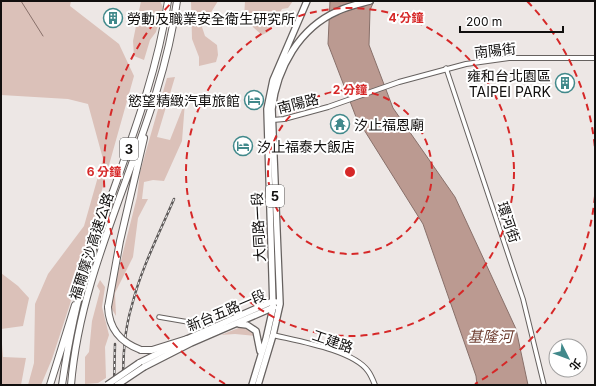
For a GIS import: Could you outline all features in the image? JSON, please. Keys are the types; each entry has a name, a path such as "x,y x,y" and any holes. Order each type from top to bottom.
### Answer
{"highway":[{"name":"福爾摩沙高速公路","path":"62,385 66,354 80,294 104,218 143,108 157,59 168,1"},
{"name":"福爾摩沙高速公路","path":"71,385 80,322 94,269 149,117 164,68 177,1"},
{"path":"149,117 120,241 108,307 111,326 116,334 131,346 141,350 152,350 187,339"},
{"path":"50,385 61,352 71,312 80,294"}],"main road":[{"name":"大同路一段","path":"258,385 273,335 280,304 270,120 267,109 273,80 307,1"},
{"name":"大同路一段","path":"252,385 266,339 273,308 270,120 275,88 288,57 305,34 326,17 338,10 370,1"},
{"name":"新台五路一段","path":"107,385 187,339 273,301 280,304"},
{"name":"新台五路一段","path":"117,385 141,365 280,304"},
{"path":"237,324 247,325 256,331 260,346 260,356"}],"street":[{"name":"南陽街","path":"399,82 446,68 509,58 595,58"},
{"name":"環河街","path":"446,68 523,299 544,385"},
{"name":"南陽路","path":"270,120 284,119 328,107 399,82"},
{"path":"159,317 194,323 209,318"},
{"name":"工建路","path":"273,335 341,352 355,360 367,370 375,385"}],"shaded area":[{"path":"1,1 71,1 70,6 119,44 134,76 70,304 52,359 41,385 28,385 34,363 35,304 48,274 84,226 103,159 88,104 68,99 1,95"},
{"path":"141,1 160,1 163,7 156,32 150,40 144,60 134,56 133,41"},
{"path":"191,1 218,1 202,27 205,36 217,45 218,55 216,62 199,66 199,57 192,39"},
{"path":"245,1 293,1 288,8 282,9 268,32 262,35 244,19"},
{"path":"175,77 157,137 170,140 185,102 182,141 164,181 153,180 144,182 142,199 148,199 138,218 133,257 115,293 116,316 112,309 112,296 137,197 140,172 167,78"},
{"path":"1,273 18,286 29,298 23,326 1,329"},
{"path":"100,280 105,287 102,307 109,335 105,347 106,378 98,383 85,384 85,357 89,352 92,321 100,291 97,286"},
{"path":"241,327 253,331 256,336 235,334 221,335"},
{"path":"1,331 3,357 26,358 21,385 1,385"}],"water":[{"name":"基隆河","path":"330,1 374,1 370,10 369,45 393,108 455,197 516,329 528,385 477,385 476,376 423,224 356,117 328,44"}],"waterway":[{"path":"21,1 43,36"}],"railway":[{"path":"123,385 124,345 132,305 145,265 174,199"},
{"path":"114,385 115,344"}],"place":[{"name":"勞動及職業安全衛生研究所","path":"113,18"},
{"name":"雍和台北園區 TAIPEI PARK","path":"565,83"},
{"name":"慾望精緻汽車旅館","path":"254,100"},
{"name":"汐止福恩廟","path":"340,124"},
{"name":"汐止福泰大飯店","path":"243,146"}]}
